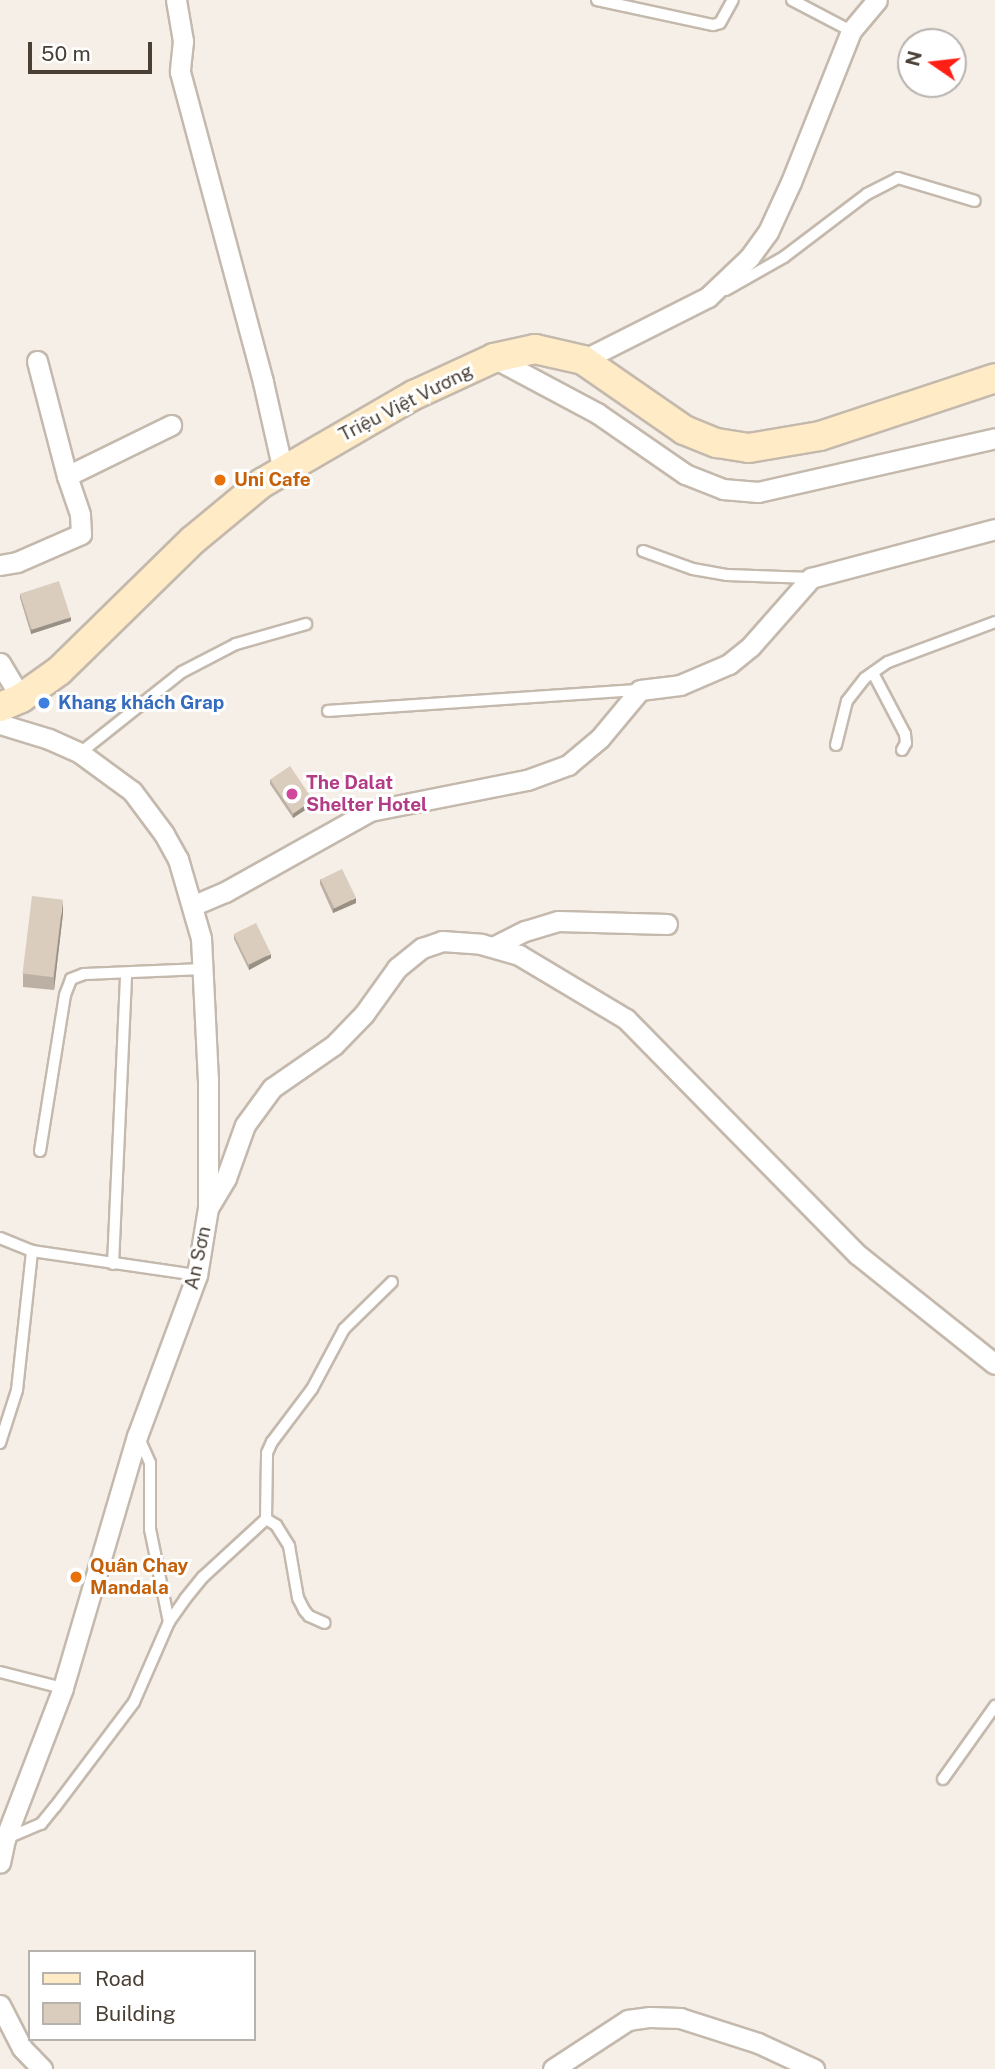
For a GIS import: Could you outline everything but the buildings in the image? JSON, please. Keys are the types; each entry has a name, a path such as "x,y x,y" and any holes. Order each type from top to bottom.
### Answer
{"street":[{"path":"176,0 183,41 180,72 263,382 283,471"},
{"path":"583,359 708,297 749,258 768,232 851,31 877,0"},
{"name":"Triệu Việt Vương","path":"10,703 59,671 223,513 283,471 414,395 494,358 535,349 583,359 684,430 717,443 749,448 820,436 995,378"},
{"path":"494,358 597,413 685,474 723,489 758,492 995,438"},
{"path":"0,565 27,558 81,534 80,514 67,476 37,361"},
{"path":"67,476 171,425"},
{"path":"194,905 225,892 370,811 527,780 568,765 600,738 640,690 680,685 729,664 751,646 811,578 995,529"},
{"path":"0,663 10,703"},
{"name":"An Sơn","path":"0,724 49,739 80,753 132,791 150,811 178,859 194,905 204,969 208,1208 197,1275 137,1436 63,1688 5,1839 0,1862"},
{"path":"493,947 525,931 558,921 667,924"},
{"path":"208,1208 226,1178 245,1125 262,1098 288,1074 334,1045 364,1014 397,968 432,943 452,941 493,947 540,967 626,1019 857,1254 995,1364"},
{"path":"0,2005 22,2048 42,2069"},
{"path":"553,2069 628,2020 650,2017 680,2018 758,2043 814,2069"}],"lane":[{"path":"597,0 713,25 720,23 733,0"},
{"path":"792,0 851,31"},
{"path":"708,297 783,257 867,194 898,178 975,201"},
{"path":"643,551 693,569 727,575 811,578"},
{"path":"836,745 847,701 854,690 873,673 899,657 995,622"},
{"path":"80,753 182,672 236,644 306,624"},
{"path":"873,673 905,734 906,743 902,750"},
{"path":"328,712 640,690"},
{"path":"40,1151 65,995 71,979 84,974 126,975 204,969"},
{"path":"113,1264 126,975"},
{"path":"0,1238 32,1251 197,1275"},
{"path":"0,1443 17,1390 32,1251"},
{"path":"5,1839 41,1824 55,1807 134,1702 170,1622 202,1577 267,1519 267,1453 272,1443 312,1389 344,1329 392,1282"},
{"path":"137,1436 150,1463 150,1529 170,1622"},
{"path":"267,1519 276,1525 289,1546 298,1598 304,1610 309,1616 325,1623"},
{"path":"0,1672 63,1688"},
{"path":"943,1779 995,1706"}],"place":[{"name":"Uni Cafe","path":"220,480"},
{"name":"Khang khách Grap","path":"44,703"},
{"name":"The Dalat Shelter Hotel","path":"292,794"},
{"name":"Quân Chay Mandala","path":"76,1577"}]}
